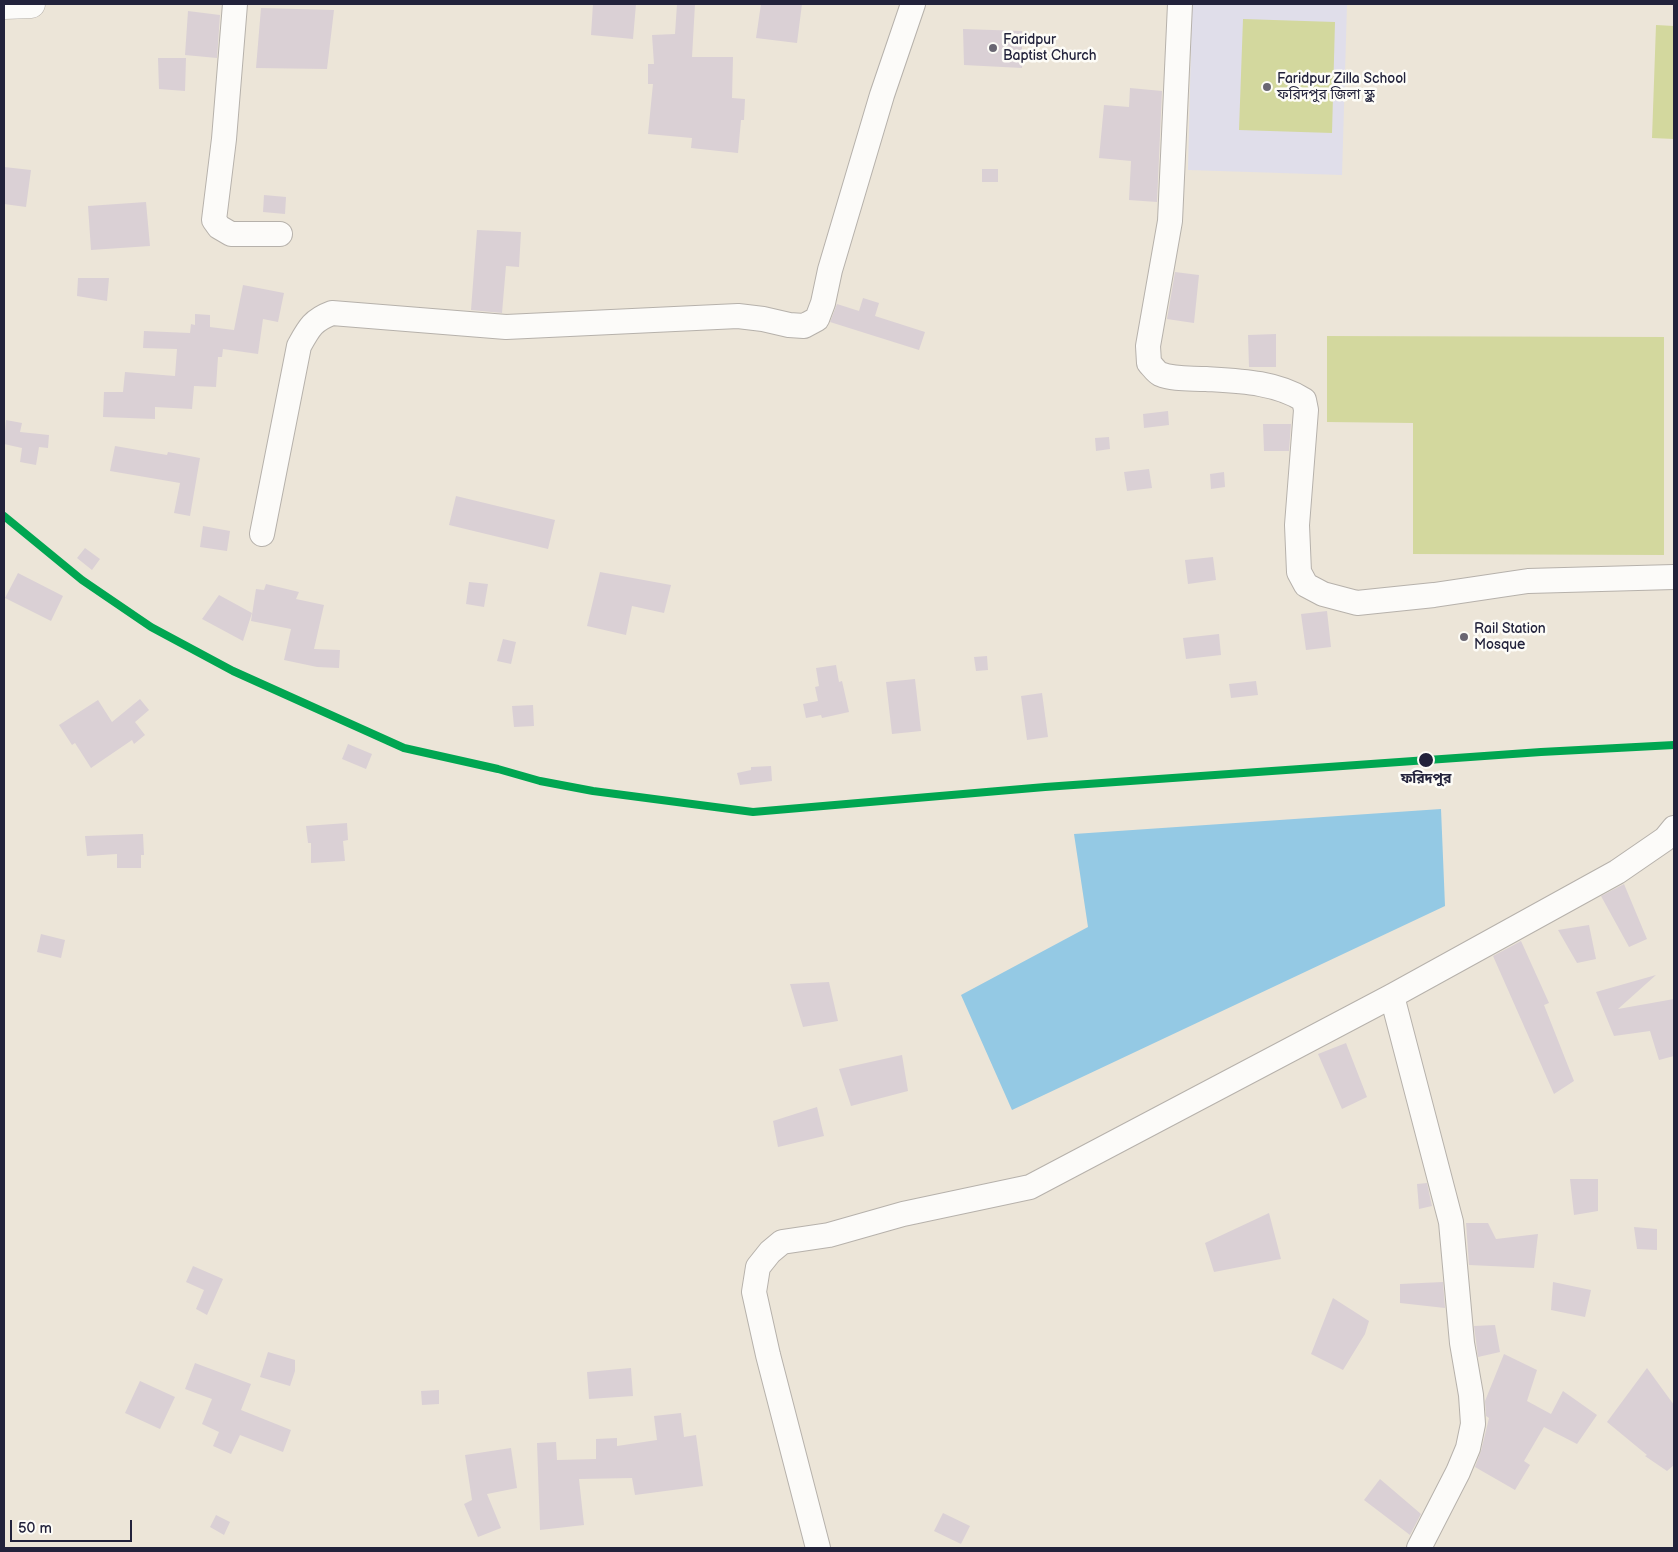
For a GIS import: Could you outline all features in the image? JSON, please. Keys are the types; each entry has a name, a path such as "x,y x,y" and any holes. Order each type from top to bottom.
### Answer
{"highway":[{"path":"4,5 31,4"}],"street":[{"path":"235,4 224,140 214,220 219,227 231,234 280,234"},
{"path":"262,534 299,346 308,328 319,318 332,313 506,327 738,316 804,326 817,319 882,95 913,4"},
{"path":"1180,4 1170,221 1148,346 1149,363 1160,374 1178,378 1272,386 1295,394 1304,400 1306,410 1297,526 1299,572 1306,585 1322,594 1357,603 1434,595 1528,581 1674,576"},
{"path":"818,1548 770,1365 754,1292 758,1267 770,1252 782,1242 829,1235 903,1214 1030,1187 1392,996 1617,872 1665,839 1674,828"},
{"path":"1392,996 1451,1222 1462,1342 1471,1395 1473,1424 1468,1448 1458,1472 1419,1548"}],"shaded area":[{"name":"Faridpur Zilla School ফরিদপুর জিলা স্কুল","path":"1192,4 1347,4 1342,175 1188,170"}],"green space":[{"path":"1243,19 1335,22 1332,133 1239,130"},
{"path":"1656,25 1674,26 1674,139 1652,138"},
{"path":"1327,336 1664,337 1664,555 1413,554 1413,423 1327,422"}],"water":[{"path":"1441,809 1445,906 1012,1110 961,995 1088,927 1074,834"}],"building":[{"path":"593,4 636,4 633,39 591,35"},
{"path":"677,4 695,4 692,57 733,57 732,98 745,99 744,120 741,120 738,153 691,148 692,138 648,134 653,84 648,84 648,64 654,64 652,35 675,34"},
{"path":"761,4 802,4 797,43 756,38"},
{"path":"261,8 334,10 327,69 256,68"},
{"path":"188,11 220,15 217,58 185,55"},
{"name":"Faridpur Baptist Church","path":"963,29 1022,31 1022,68 964,65"},
{"path":"158,58 186,58 185,91 159,89"},
{"path":"1130,88 1162,91 1157,202 1129,200 1131,161 1099,158 1104,105 1129,107"},
{"path":"4,167 31,170 26,207 4,204"},
{"path":"982,169 998,169 998,182 982,182"},
{"path":"264,195 286,197 285,214 263,212"},
{"path":"146,202 150,246 91,250 88,206"},
{"path":"477,230 521,232 519,267 506,266 502,313 471,310"},
{"path":"1175,272 1199,275 1194,323 1167,319"},
{"path":"78,278 109,278 107,301 77,296"},
{"path":"243,285 284,293 278,322 263,319 258,354 223,349 222,357 218,357 216,387 194,386 192,409 155,407 155,419 103,417 104,392 123,392 125,372 175,376 177,349 143,348 144,331 190,333 191,324 195,325 195,314 210,315 210,327 234,330"},
{"path":"863,298 879,303 875,316 925,332 919,350 830,322 837,304 859,311"},
{"path":"1276,334 1276,367 1249,367 1248,335"},
{"path":"1168,411 1169,425 1144,428 1143,414"},
{"path":"6,420 22,423 20,432 49,435 48,448 39,447 36,465 20,462 22,448 4,444"},
{"path":"1263,424 1291,424 1289,451 1264,451"},
{"path":"1109,437 1110,449 1096,451 1095,438"},
{"path":"115,446 167,455 168,452 200,458 190,516 174,513 180,483 110,471"},
{"path":"1149,469 1152,488 1127,491 1124,472"},
{"path":"1224,472 1225,487 1211,489 1210,474"},
{"path":"456,496 555,520 548,549 449,525"},
{"path":"203,526 230,531 227,551 200,547"},
{"path":"85,548 100,559 92,570 77,558"},
{"path":"1213,557 1216,580 1188,584 1185,560"},
{"path":"600,572 671,585 664,613 632,606 626,635 587,626"},
{"path":"18,573 63,596 51,621 5,598"},
{"path":"469,582 488,584 484,607 466,604"},
{"path":"266,584 299,592 296,599 324,605 314,649 340,650 339,668 317,667 284,660 291,629 251,621 256,589 264,590"},
{"path":"219,595 252,613 243,641 202,619"},
{"path":"1327,611 1331,647 1306,650 1301,614"},
{"path":"1219,634 1221,655 1186,659 1183,638"},
{"path":"503,639 516,642 511,664 497,661"},
{"path":"987,656 988,670 976,671 974,657"},
{"path":"836,665 839,682 842,681 849,712 822,718 821,715 806,718 803,704 818,701 815,687 819,686 816,668"},
{"path":"915,679 921,731 892,734 886,682"},
{"path":"1256,681 1258,695 1231,698 1229,684"},
{"path":"1042,693 1048,737 1027,740 1021,696"},
{"path":"140,699 149,710 135,722 145,735 134,744 132,740 91,768 75,743 72,745 59,725 98,700 112,722"},
{"path":"533,705 534,726 514,727 512,706"},
{"path":"348,744 372,754 366,769 342,759"},
{"path":"771,766 772,781 740,785 737,773 751,770 751,767"},
{"path":"347,823 348,840 343,841 345,861 311,863 311,843 308,843 306,826"},
{"path":"143,834 144,855 141,855 141,868 117,868 117,854 87,856 85,836"},
{"path":"1624,884 1647,939 1629,947 1601,896"},
{"path":"1589,925 1596,959 1577,963 1558,930"},
{"path":"41,934 65,940 61,958 37,952"},
{"path":"1521,941 1549,1003 1544,1005 1574,1081 1554,1094 1493,956"},
{"path":"1656,975 1618,1009 1674,999 1674,1056 1659,1060 1650,1031 1614,1036 1596,992"},
{"path":"829,982 838,1021 803,1027 790,984"},
{"path":"1346,1043 1367,1097 1342,1109 1318,1054"},
{"path":"902,1055 908,1091 851,1106 839,1069"},
{"path":"817,1107 824,1136 778,1147 773,1121"},
{"path":"1570,1179 1598,1179 1598,1211 1574,1215"},
{"path":"1427,1183 1432,1206 1419,1209 1417,1184"},
{"path":"1269,1213 1281,1259 1214,1272 1205,1243"},
{"path":"1466,1223 1488,1223 1496,1239 1538,1234 1534,1268 1469,1265"},
{"path":"1634,1227 1657,1229 1657,1250 1637,1249"},
{"path":"193,1266 223,1279 207,1315 196,1309 204,1290 186,1282"},
{"path":"1443,1282 1445,1308 1400,1303 1400,1284"},
{"path":"1553,1282 1591,1290 1585,1317 1551,1310"},
{"path":"1333,1298 1369,1321 1365,1334 1343,1370 1311,1354"},
{"path":"1495,1325 1500,1352 1478,1357 1474,1326"},
{"path":"268,1352 295,1360 295,1371 290,1386 260,1377"},
{"path":"1504,1354 1537,1370 1527,1401 1551,1414 1563,1391 1597,1415 1577,1444 1544,1427 1524,1461 1530,1465 1515,1490 1475,1467 1489,1418 1486,1416 1485,1401"},
{"path":"195,1363 251,1384 241,1410 291,1430 283,1452 240,1435 231,1454 213,1446 219,1432 202,1424 212,1399 185,1389"},
{"path":"631,1368 633,1396 589,1399 587,1372"},
{"path":"1647,1368 1674,1405 1674,1465 1667,1471 1645,1456 1647,1455 1607,1422"},
{"path":"140,1381 175,1397 160,1429 125,1413"},
{"path":"439,1390 439,1404 422,1405 421,1391"},
{"path":"681,1413 684,1437 696,1435 703,1486 635,1495 632,1478 579,1479 584,1525 540,1530 537,1443 556,1442 557,1460 596,1459 596,1439 617,1438 617,1446 657,1440 654,1416"},
{"path":"511,1448 517,1488 487,1494 501,1528 478,1537 464,1504 472,1500 465,1455"},
{"path":"1380,1479 1421,1514 1410,1535 1364,1500"},
{"path":"943,1513 970,1526 961,1544 934,1531"},
{"path":"216,1515 230,1522 224,1535 210,1527"}],"transit line":[{"path":"4,516 82,580 151,627 233,671 404,748 498,769 540,781 593,791 753,812 1045,787 1541,752 1674,745"}],"place":[{"name":"Faridpur Baptist Church","path":"993,48"},
{"name":"Faridpur Zilla School ফরিদপুর জিলা স্কুল","path":"1267,87"},
{"name":"Rail Station Mosque","path":"1464,637"},
{"name":"ফরিদপুর","path":"1426,760"}]}
